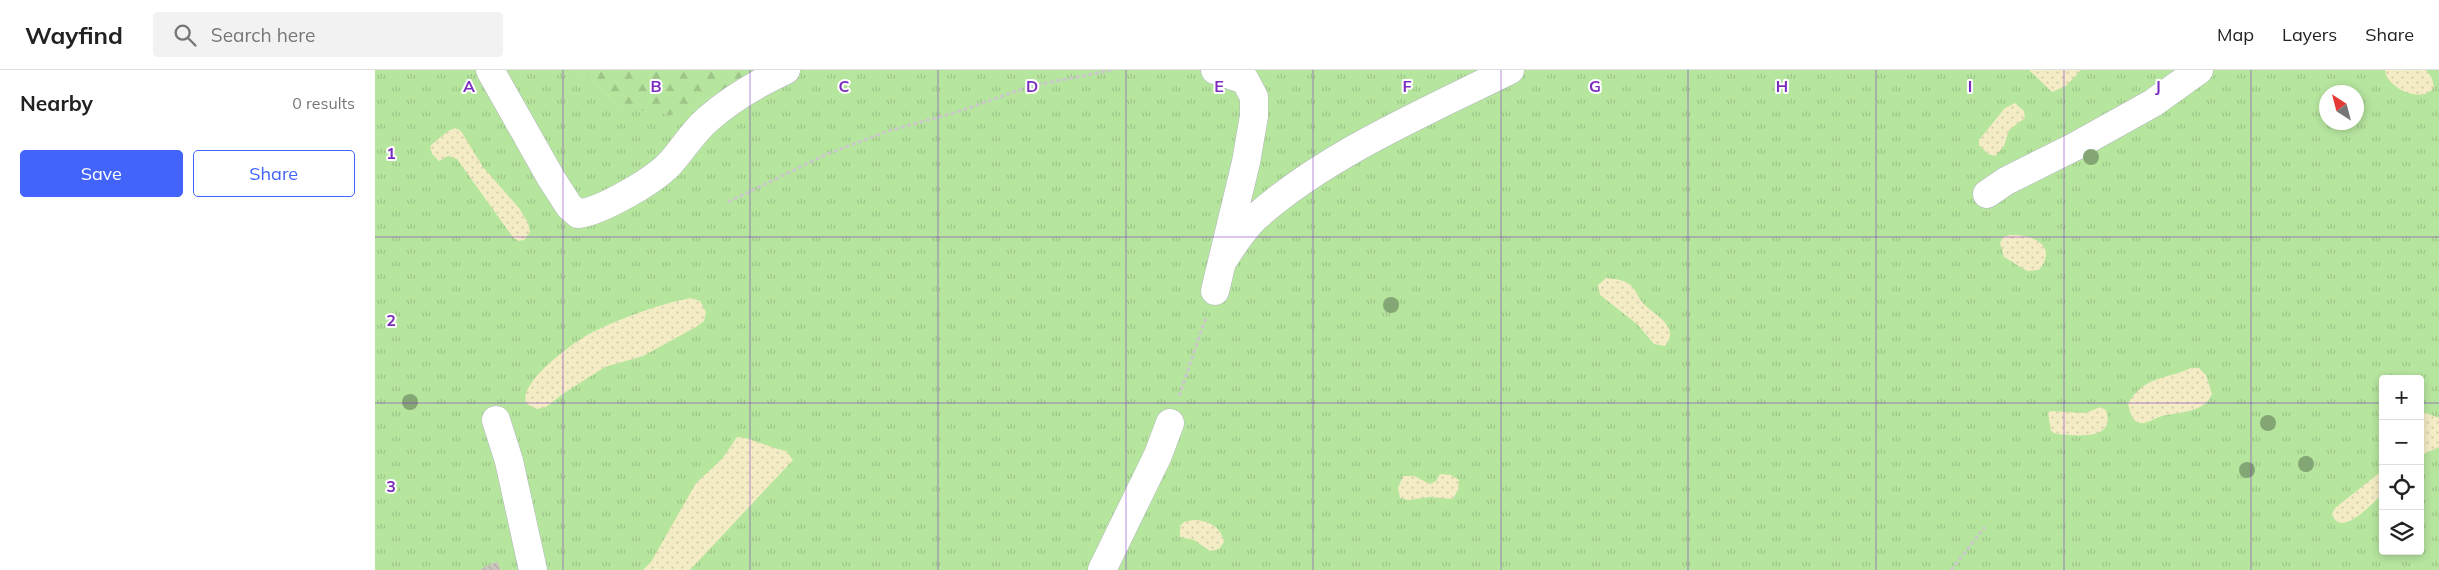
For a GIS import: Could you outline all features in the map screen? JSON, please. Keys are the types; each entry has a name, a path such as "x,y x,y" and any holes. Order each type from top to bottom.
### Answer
{"lane":[{"path":"490,70 551,178 569,206 577,214 591,212 654,178 673,161 696,130 708,119 758,84 786,70"},
{"path":"1215,70 1245,80 1254,97 1254,116 1246,162 1215,291"},
{"path":"1224,259 1238,237 1256,217 1313,173 1403,124 1510,70"},
{"path":"1987,194 2006,181 2074,148 2153,103 2191,78 2199,70"},
{"path":"496,420 509,461 533,570"},
{"path":"1102,570 1158,454 1170,423"}],"path":[{"path":"728,202 827,154 888,131 957,112 1031,86 1112,70"},
{"path":"1170,423 1215,291"},
{"path":"1951,570 1985,527"}],"green space":[{"path":"375,70 580,70 620,107 696,105 759,70 2439,70 2439,570 375,570"},
{"path":"580,70 759,70 696,105 672,115 620,107"}],"sand":[{"path":"2029,70 2081,70 2066,86 2052,92"},
{"path":"2385,70 2426,70 2432,78 2434,87 2429,92 2422,94 2406,92 2392,83 2387,77"},
{"path":"2015,103 2024,111 2025,118 2009,130 2004,146 1995,156 1988,154 1979,145 1979,140 2005,108"},
{"path":"455,128 461,131 483,167 519,208 528,223 530,232 524,240 518,241 512,236 457,159 448,156 439,161 432,154 430,146 448,131"},
{"path":"2010,235 2027,237 2040,243 2046,254 2039,270 2027,271 2004,257 2000,243 2003,237"},
{"path":"1606,278 1626,282 1635,290 1643,303 1664,321 1670,332 1665,346 1654,344 1637,324 1600,295 1598,285"},
{"path":"691,298 700,301 706,312 704,321 696,327 643,356 605,367 546,407 537,409 527,404 526,395 530,385 549,364 574,344 615,322 668,303"},
{"path":"2191,368 2199,368 2206,375 2212,394 2203,405 2190,411 2162,416 2145,423 2135,420 2131,415 2128,404 2141,388 2148,383"},
{"path":"2101,407 2106,410 2108,419 2107,425 2098,433 2077,435 2058,434 2051,431 2048,413 2050,411 2085,413"},
{"path":"2424,414 2439,418 2439,447 2424,454 2424,420"},
{"path":"737,437 747,438 786,451 793,460 690,570 643,570 651,562 696,483 722,459"},
{"path":"2379,473 2379,497 2357,517 2342,523 2336,521 2332,514 2335,508"},
{"path":"1440,474 1451,475 1459,480 1458,490 1453,499 1430,497 1408,500 1400,498 1398,488 1403,476 1414,476 1430,484 1436,481"},
{"path":"1193,520 1203,521 1217,528 1224,542 1219,549 1210,551 1194,540 1180,537 1180,526 1184,522"}],"building":[{"path":"497,562 500,570 481,569"}]}
